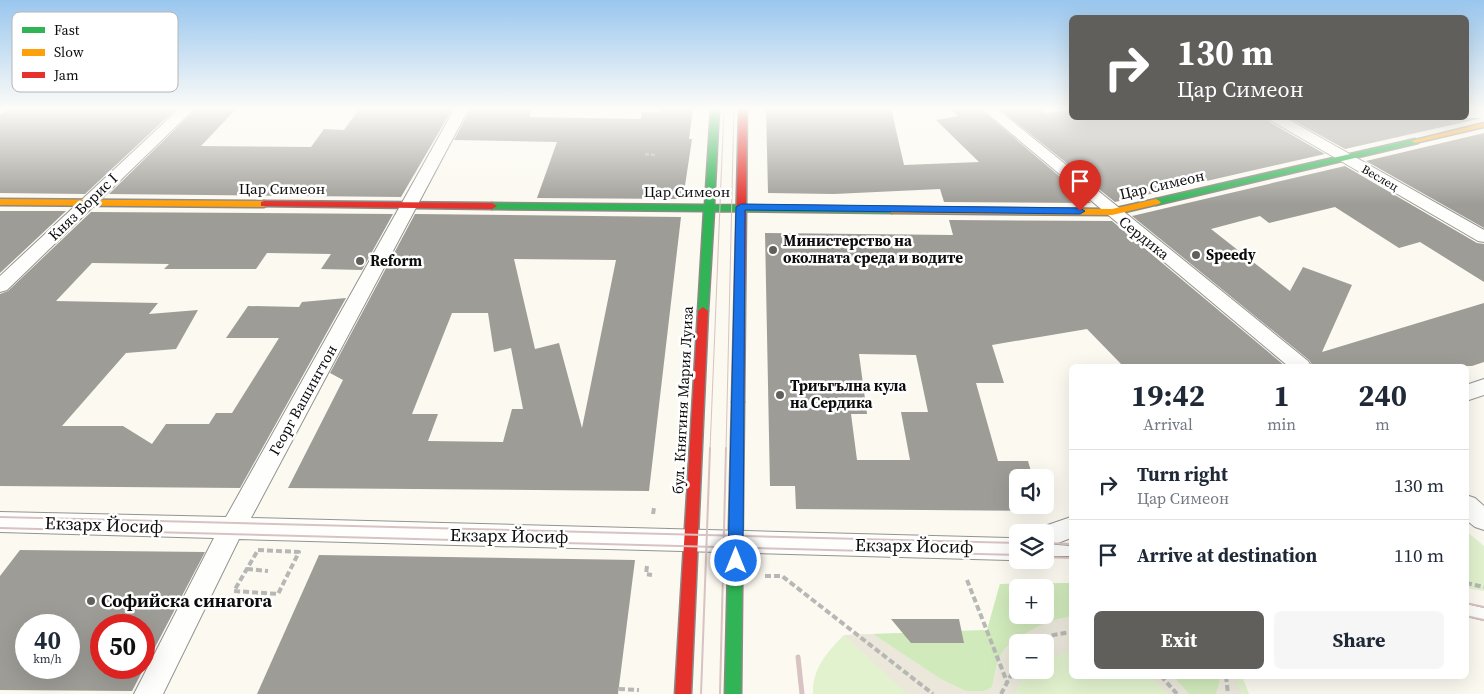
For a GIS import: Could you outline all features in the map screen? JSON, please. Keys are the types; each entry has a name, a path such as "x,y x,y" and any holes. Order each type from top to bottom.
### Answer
{"street":[{"name":"Княз Борис I","path":"0,286 154,140"},
{"name":"Георг Вашингтон","path":"148,694 232,529 444,140"},
{"name":"бул. Княгиня Мария Луиза","path":"683,694 713,140"},
{"path":"733,694 742,140"},
{"name":"Сердика","path":"1027,140 1299,364"},
{"name":"Веслец","path":"1316,140 1484,237"},
{"name":"Цар Симеон","path":"0,202 741,207 1112,212 1420,140"},
{"path":"1469,392 1484,387"},
{"path":"1469,508 1484,520"},
{"name":"Екзарх Йосиф","path":"0,522 1009,548"},
{"path":"1054,534 1069,529"}],"lane":[{"path":"1054,550 1069,551"},
{"path":"1469,611 1484,614"}],"path":[{"path":"645,154 656,154"},
{"path":"653,514 654,508"},
{"path":"258,550 299,552 278,594 234,591 247,569 258,550"},
{"path":"647,566 646,574 652,575"},
{"path":"247,569 268,571"},
{"path":"755,576 782,576 933,694"},
{"path":"967,580 1007,682"},
{"path":"1469,584 1484,587"},
{"path":"1054,635 1069,632"},
{"path":"1001,694 1009,678"},
{"path":"1164,679 1177,694"},
{"path":"1226,679 1228,694"},
{"path":"618,690 638,690"}],"green space":[{"path":"1469,534 1484,546 1484,591 1469,588"},
{"path":"1054,583 1069,583 1069,679 1243,679 1249,694 813,694 813,685 818,669 826,655 844,635 987,630 1000,584 1009,584 1009,624 1054,624"},
{"path":"1054,583 1069,583 1069,617 1054,620"},
{"path":"1000,584 1009,584 1009,624 1045,624 1025,634 1009,634 1009,647 998,660 992,687 979,692 966,691 944,682 873,634 987,630"},
{"path":"1176,679 1220,679 1216,694 1189,694"}],"shaded area":[{"path":"1069,617 1069,652 1054,657 1054,634 1024,634 1044,624 1054,624 1054,620"},
{"path":"873,634 941,679 966,691 986,691 992,687 998,660 1009,645 1009,679 1023,679 1015,694 907,694 844,635"},
{"path":"1153,679 1176,679 1189,694 1168,694"},
{"path":"1220,679 1236,679 1242,694 1216,694"}],"building":[{"path":"0,140 142,140 85,194 0,193"},
{"path":"164,140 206,140 201,146 311,147 316,140 434,140 401,197 109,194"},
{"path":"474,140 692,140 683,199 537,198 557,142"},
{"path":"767,140 898,140 904,165 979,162 957,140 1017,140 1091,203 944,202 940,189 834,194 768,193"},
{"path":"1038,140 1301,140 1325,154 1115,202"},
{"path":"1329,140 1383,140 1345,149"},
{"path":"1453,140 1484,140 1484,228 1366,161"},
{"path":"1345,166 1477,243 1484,244 1484,282 1420,242 1399,248 1335,207 1269,223 1260,216 1211,229 1290,291 1303,267 1352,285 1322,352 1484,303 1484,362 1472,366 1469,366 1469,364 1312,364 1132,216"},
{"path":"0,211 66,211 0,273"},
{"path":"91,212 393,214 362,270 321,269 331,254 267,253 256,269 164,269 169,264 92,263 56,301 158,303 149,314 198,310 176,349 126,353 62,426 123,426 152,444 166,424 209,424 216,413 232,413 279,338 226,338 248,306 299,307 302,302 346,298 240,488 0,486 0,294 8,291"},
{"path":"415,214 681,217 649,491 288,488 343,380 330,373","holes":["514,259 616,260 582,428 559,343 535,349","452,313 488,313 494,352 511,348 523,409 512,409 503,442 428,441 438,414 412,414"]},
{"path":"949,220 1112,221 1283,364 1121,364 1087,329 992,345 1004,383 976,383 998,461 1028,461 1030,469 1009,469 1009,511 796,509 795,486 770,486 765,233 953,235","holes":["859,354 916,355 928,412 901,412 910,460 857,460 851,414 867,414"]},
{"name":"Софийска синагога","path":"20,550 205,552 155,647 155,614 90,614 90,679 138,679 132,691 0,690 0,576"},
{"path":"319,555 635,560 618,694 257,694"},
{"path":"891,619 959,619 964,643 911,643"}],"tram line":[{"path":"710,450 723,140"},
{"path":"726,450 733,140"},
{"path":"707,535 710,448"},
{"path":"724,535 726,448"},
{"path":"0,517 707,535"},
{"path":"0,528 706,547"},
{"path":"706,547 707,535"},
{"path":"707,535 724,535"},
{"path":"724,535 724,547"},
{"path":"724,535 1009,543"},
{"path":"1054,543 1069,544"},
{"path":"701,694 706,547"},
{"path":"706,547 724,547"},
{"path":"720,694 724,547"},
{"path":"724,547 1009,555"},
{"path":"1054,557 1069,558"},
{"path":"1469,604 1484,607"},
{"path":"1469,617 1484,620"}],"railway":[{"path":"798,657 802,694"}],"traffic: fast":[{"path":"703,311 713,140"},
{"path":"1156,202 1415,141"},
{"path":"492,206 892,210"},
{"path":"733,694 738,402"}],"traffic: slow":[{"path":"0,202 264,204"},
{"path":"892,210 1112,212 1156,202"}],"traffic: jam":[{"path":"738,402 742,140"},
{"path":"264,204 492,206"},
{"path":"683,694 703,311"}],"place":[{"name":"Министерство на околната среда и водите","path":"773,250"},
{"name":"Speedy","path":"1196,255"},
{"name":"Reform","path":"360,261"},
{"name":"Триъгълна кула на Сердика","path":"780,395"},
{"name":"Софийска синагога","path":"91,601"}],"route":[{"path":"736,561 741,207 1080,211"}]}
